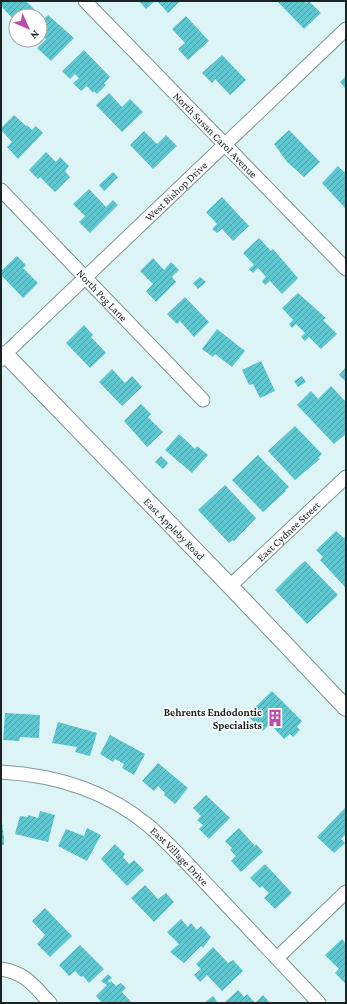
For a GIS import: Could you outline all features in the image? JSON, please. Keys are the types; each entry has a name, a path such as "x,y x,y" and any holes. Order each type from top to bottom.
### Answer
{"street":[{"name":"North Susan Carol Avenue","path":"85,1 346,269"},
{"name":"West Bishop Drive","path":"3,356 346,29"},
{"name":"North Peg Lane","path":"1,190 203,400"},
{"name":"East Appleby Road","path":"3,356 230,586 346,708"},
{"name":"East Cydnee Street","path":"230,586 346,477"},
{"name":"East Village Drive","path":"1,772 25,773 63,781 82,787 131,812 166,842 319,1003"},
{"path":"277,958 346,892"},
{"path":"1,969 16,972 26,978 50,1003"}],"building":[{"path":"1,1 26,1 33,8 8,8 8,13 1,6"},
{"path":"139,1 155,1 146,9"},
{"path":"157,1 180,1 168,13"},
{"path":"277,1 304,1 306,3 309,1 321,13 304,29"},
{"path":"48,15 74,38 51,61 37,48 48,48"},
{"path":"186,16 209,41 188,60 178,49 185,43 172,29"},
{"path":"84,50 110,77 104,83 106,85 97,94 94,91 93,93 87,86 81,91 73,83 79,78 75,74 70,79 62,71"},
{"path":"222,55 246,80 230,95 215,79 212,83 202,73"},
{"path":"346,76 346,89 340,82"},
{"path":"109,93 122,107 130,99 143,112 122,132 96,105"},
{"path":"14,115 32,130 36,126 43,133 18,159 7,147 12,142 1,130 1,128"},
{"path":"289,130 320,162 304,177 287,162 274,144"},
{"path":"144,131 157,144 166,135 177,146 153,169 130,145"},
{"path":"46,152 56,162 60,157 69,166 65,171 70,177 55,192 40,177 38,179 29,170"},
{"path":"338,166 344,172 346,170 346,209 322,183"},
{"path":"113,172 118,177 104,191 99,185"},
{"path":"89,189 106,207 113,200 118,205 90,233 79,222 85,216 73,204"},
{"path":"222,197 249,226 233,241 222,229 217,233 212,229 217,224 206,212"},
{"path":"259,238 271,251 273,249 298,278 282,294 270,281 265,285 262,281 266,277 258,268 253,273 249,269 254,265 243,253"},
{"path":"17,256 26,265 23,268 38,283 23,298 1,275 1,271"},
{"path":"153,258 164,270 171,262 179,270 172,277 176,282 156,302 146,291 153,284 140,271"},
{"path":"200,277 206,282 198,289 193,283"},
{"path":"298,293 326,318 323,320 337,334 321,349 309,337 305,341 301,337 305,333 296,324 292,328 289,324 293,320 282,308"},
{"path":"185,297 209,322 194,337 180,321 177,324 167,314"},
{"path":"84,325 93,335 91,337 106,353 90,368 66,343"},
{"path":"217,329 245,351 232,367 215,354 213,357 202,349"},
{"path":"261,361 275,391 260,398 253,384 249,385 242,370"},
{"path":"346,367 346,382 339,375"},
{"path":"112,369 125,383 132,376 142,387 122,406 99,382"},
{"path":"302,376 306,382 298,387 294,381"},
{"path":"331,386 346,402 346,434 334,444 297,405 311,391 318,399"},
{"path":"141,404 151,414 148,417 163,432 147,447 124,421"},
{"path":"295,426 322,454 318,458 320,459 295,480 268,451"},
{"path":"179,434 195,449 197,446 208,455 192,473 165,450"},
{"path":"258,455 289,487 263,512 232,480"},
{"path":"161,456 168,463 163,469 155,462"},
{"path":"225,485 256,518 234,541 233,540 229,543 198,510"},
{"path":"336,531 344,538 346,536 346,588 320,560 323,557 316,550"},
{"path":"305,561 338,595 307,624 275,590"},
{"name":"Behrents Endodontic Specialists","path":"272,691 302,721 297,727 300,730 293,737 290,734 284,739 270,724 263,731 247,715"},
{"path":"5,713 40,715 39,738 20,737 19,741 3,740"},
{"path":"58,722 97,733 90,756 75,752 77,747 52,743"},
{"path":"110,735 145,754 134,775 122,768 124,764 115,759 113,762 100,754"},
{"path":"158,763 188,788 175,804 164,795 165,793 158,786 154,791 142,781"},
{"path":"206,795 230,818 209,839 199,829 203,825 197,820 201,816 193,808"},
{"path":"345,808 346,834 341,839 345,843 334,853 317,837"},
{"path":"40,811 55,815 48,842 15,834 20,816 28,817 28,815 38,818"},
{"path":"1,815 4,838 4,845 1,845"},
{"path":"87,828 101,835 87,861 58,846 66,829 84,836"},
{"path":"239,828 255,846 256,844 263,852 241,872 231,861 236,856 230,850 232,848 225,841"},
{"path":"115,844 125,854 123,857 129,864 134,860 144,870 127,886 101,859"},
{"path":"265,864 292,893 275,909 264,898 269,893 262,886 260,888 250,878"},
{"path":"145,885 158,899 166,893 174,902 154,922 131,898"},
{"path":"45,908 72,936 50,957 37,944 45,935 32,921"},
{"path":"181,919 188,927 191,923 197,930 201,926 211,937 203,948 201,946 184,963 170,952 179,944 167,932"},
{"path":"342,939 346,944 346,984 335,973 339,969 325,955"},
{"path":"80,945 104,969 89,983 83,976 81,977 75,971 69,976 59,965"},
{"path":"213,947 228,963 233,960 243,971 222,991 207,975 200,982 194,975 201,969 196,964"},
{"path":"108,974 112,978 108,981 110,983 111,981 116,986 121,983 126,988 122,992 132,1003 102,1003 96,996 107,985 101,981"},
{"path":"238,990 244,997 247,994 255,1003 224,1003"},
{"path":"263,995 270,1003 255,1003"},
{"path":"213,996 217,1001 215,1003 204,1003"}],"place":[{"name":"Behrents Endodontic Specialists","path":"275,718"}]}
